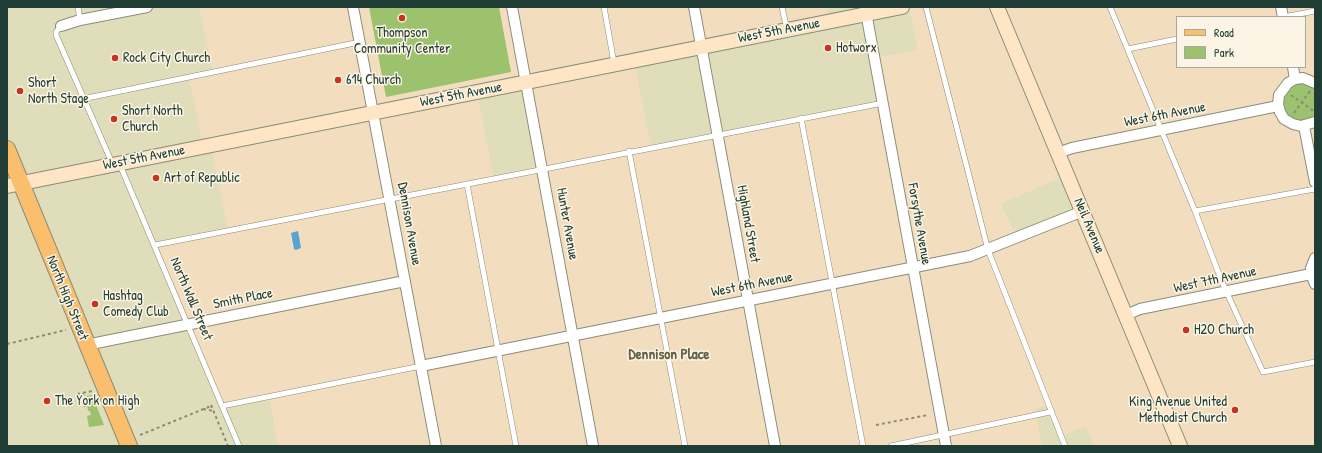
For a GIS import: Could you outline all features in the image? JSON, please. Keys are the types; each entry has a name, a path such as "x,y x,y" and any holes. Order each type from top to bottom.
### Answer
{"main road":[{"name":"West 5th Avenue","path":"14,184 787,30 866,11 902,7"},
{"name":"Neil Avenue","path":"997,7 1180,446"},
{"name":"North High Street","path":"7,149 14,184 86,345 134,441"}],"street":[{"path":"61,26 80,20 147,7"},
{"name":"Dennison Avenue","path":"353,7 436,446"},
{"name":"Hunter Avenue","path":"512,7 593,446"},
{"name":"Highland Street","path":"694,7 775,446"},
{"name":"Forsythe Avenue","path":"866,11 946,446"},
{"path":"1293,68 1295,79"},
{"path":"1315,83 1303,78 1295,79 1288,83 1282,88 1279,95 1278,106 1280,112 1293,124 1304,126 1315,122"},
{"name":"West 6th Avenue","path":"1058,153 1072,148 1278,106"},
{"path":"1304,126 1315,182"},
{"name":"West 6th Avenue","path":"421,366 970,256 1083,211"},
{"path":"1313,279 1311,268 1315,258"},
{"name":"West 7th Avenue","path":"1126,315 1140,309 1226,292 1313,279"},
{"name":"Smith Place","path":"86,345 405,281"}],"lane":[{"path":"78,7 80,20"},
{"path":"604,7 614,65"},
{"path":"782,7 787,30"},
{"path":"926,7 988,250 1050,412 1065,446"},
{"path":"1110,7 1195,211 1226,292 1263,372 1315,362"},
{"path":"1288,16 1315,11"},
{"name":"North Wall Street","path":"61,26 56,32 56,35 82,99 116,164 155,245 239,446"},
{"path":"1128,49 1176,39"},
{"path":"82,99 360,42"},
{"path":"155,245 390,200 629,151 883,103"},
{"path":"801,118 831,284 864,446"},
{"path":"629,151 685,446"},
{"path":"468,184 516,446"},
{"path":"1195,211 1315,188"},
{"path":"222,406 421,366"},
{"path":"891,446 1050,412"}],"path":[{"path":"1288,121 1315,83"},
{"path":"1282,88 1315,112"},
{"path":"7,344 66,330"},
{"path":"77,394 92,391"},
{"path":"82,393 85,407"},
{"path":"134,441 211,405 228,446"},
{"path":"203,409 214,411"},
{"path":"876,425 928,414"}],"shaded area":[{"path":"7,7 199,7 212,69 189,75 203,147 211,145 228,230 155,245 223,406 269,396 278,446 7,446"},
{"path":"827,7 909,7 918,50 876,58 883,103 651,147 634,61 829,21"},
{"path":"526,82 542,169 494,179 477,92"},
{"path":"1064,176 1080,210 1016,236 1001,204"},
{"path":"1049,405 1061,436 1086,426 1094,446 1042,446 1035,409"}],"green space":[{"path":"369,7 499,7 511,72 386,97"},
{"path":"1288,83 1315,83 1315,122 1309,125 1284,119 1279,95"},
{"path":"92,395 104,425 89,427 87,416 91,415 90,411 88,411 86,396"}],"water":[{"path":"298,231 301,248 296,250 294,249 291,233"}],"place":[{"name":"Thompson Community Center","path":"402,18"},
{"name":"Hotworx","path":"828,48"},
{"name":"Rock City Church","path":"115,58"},
{"name":"614 Church","path":"338,80"},
{"name":"Short North Stage","path":"20,91"},
{"name":"Short North Church","path":"114,119"},
{"name":"Art of Republic","path":"156,178"},
{"name":"Hashtag Comedy Club","path":"95,304"},
{"name":"H2O Church","path":"1186,330"},
{"name":"The York on High","path":"47,401"},
{"name":"King Avenue United Methodist Church","path":"1235,410"}],"district":[{"name":"Dennison Place","path":"669,355"}]}
